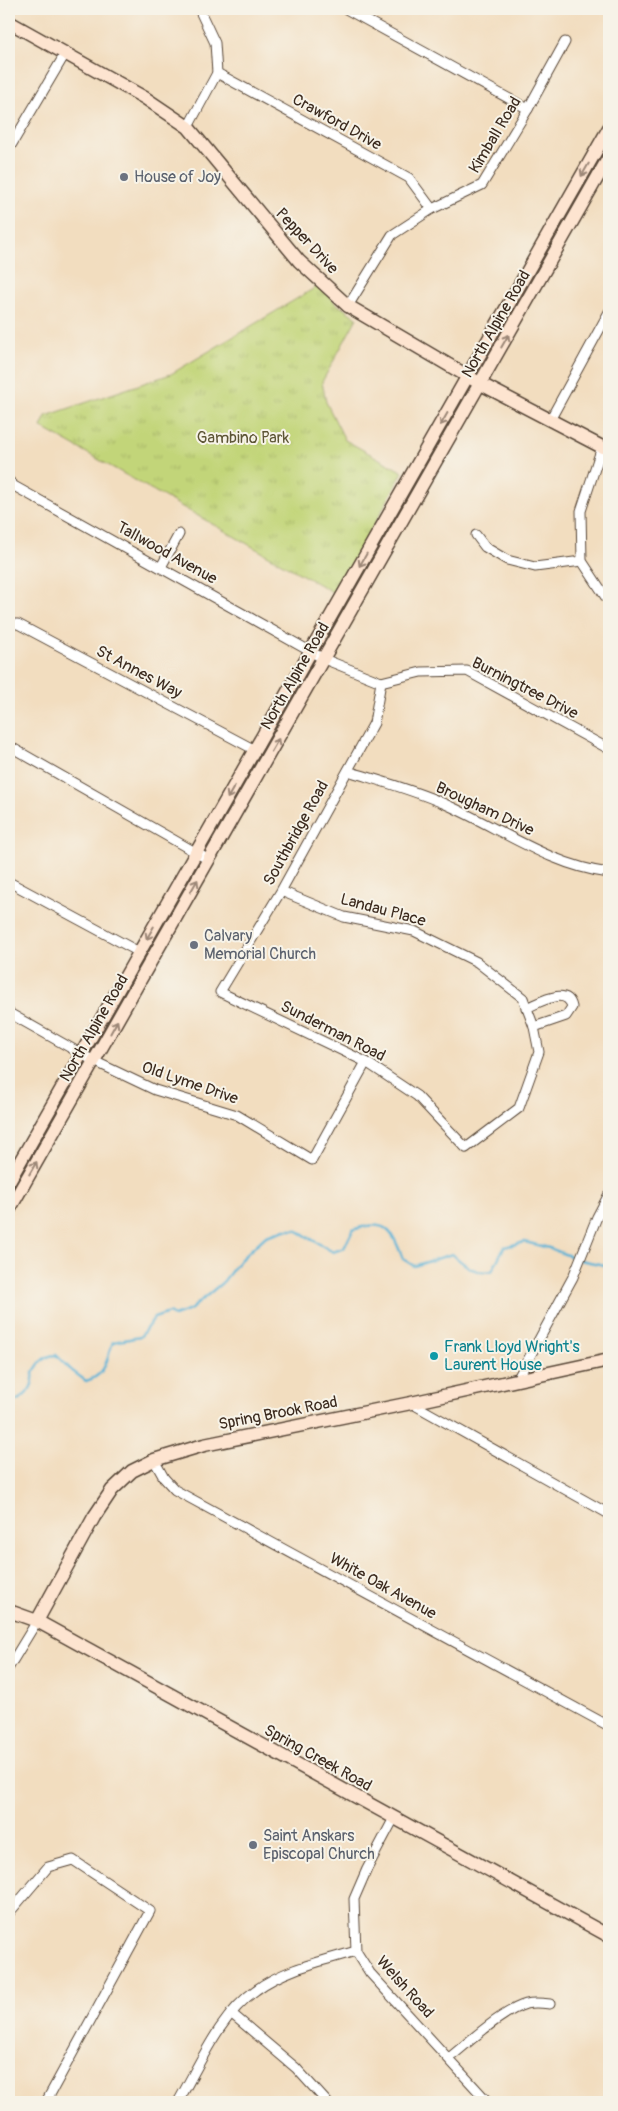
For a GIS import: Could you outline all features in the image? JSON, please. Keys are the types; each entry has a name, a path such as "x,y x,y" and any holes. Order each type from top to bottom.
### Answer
{"main road":[{"name":"Pepper Drive","path":"9,22 145,98 188,127 299,261 348,306 481,384 606,447"},
{"name":"North Alpine Road","path":"9,1181 609,128"},
{"name":"North Alpine Road","path":"9,1210 609,157"},
{"name":"Spring Brook Road","path":"37,1621 94,1517 112,1490 132,1471 154,1460 204,1445 410,1404 609,1360"},
{"name":"Spring Creek Road","path":"9,1612 37,1621 609,1936"}],"street":[{"path":"188,127 217,73 215,43 199,9"},
{"path":"346,9 528,109"},
{"name":"Kimball Road","path":"348,306 392,235 432,209 482,186 565,42"},
{"path":"9,149 65,54"},
{"name":"Crawford Drive","path":"217,73 409,178 432,209"},
{"path":"550,420 609,312"},
{"path":"606,447 581,511 582,561 609,600"},
{"name":"Tallwood Avenue","path":"9,481 14,486 311,652"},
{"path":"161,567 180,534"},
{"path":"476,535 485,547 507,560 535,568 582,561"},
{"name":"St Annes Way","path":"9,624 18,624 255,750"},
{"path":"311,652 380,682"},
{"name":"Burningtree Drive","path":"380,682 421,672 467,670 609,749"},
{"name":"Southbridge Road","path":"220,992 282,891 374,723 380,682"},
{"path":"9,746 209,860"},
{"name":"Brougham Drive","path":"348,770 444,803 554,859 588,870 609,873"},
{"path":"9,882 139,952"},
{"name":"Landau Place","path":"282,891 344,917 414,930 477,962 525,1003"},
{"name":"Sunderman Road","path":"220,992 366,1062 417,1096 466,1148 519,1108 539,1052 534,1027 525,1003"},
{"path":"525,1003 555,996 564,997 571,1003 572,1008 566,1016 534,1027"},
{"name":"Old Lyme Drive","path":"9,1013 94,1061 154,1090 237,1115 312,1160 366,1062"},
{"path":"517,1380 573,1277 597,1217 609,1194"},
{"path":"410,1404 609,1514"},
{"name":"White Oak Avenue","path":"154,1460 164,1478 175,1490 609,1726"},
{"path":"9,1667 37,1621"},
{"name":"Welsh Road","path":"394,1818 367,1868 354,1899 356,1951 370,1973 488,2102"},
{"path":"9,1913 48,1867 74,1860 150,1911 46,2102"},
{"path":"178,2102 231,2013 256,1990 285,1973 356,1951"},
{"path":"449,2058 484,2030 525,2004 536,2002 550,2004"},
{"path":"231,2013 289,2061 327,2102"}],"green space":[{"name":"Gambino Park","path":"323,283 334,302 357,318 322,382 326,402 345,440 403,472 336,594 41,427 46,416 171,374"}],"waterway":[{"path":"9,1403 14,1402 27,1393 32,1384 33,1373 45,1358 56,1355 71,1370 86,1381 98,1375 105,1366 113,1342 140,1337 154,1318 169,1313 174,1316 190,1310 223,1282 240,1260 266,1236 285,1230 296,1230 333,1252 344,1248 353,1230 373,1225 380,1226 391,1234 403,1259 414,1266 452,1254 475,1270 480,1272 492,1271 504,1247 525,1242 549,1248 580,1260 609,1266"}],"place":[{"name":"House of Joy","path":"124,177"},
{"name":"Calvary Memorial Church","path":"194,945"},
{"name":"Frank Lloyd Wright's Laurent House","path":"434,1356"},
{"name":"Saint Anskars Episcopal Church","path":"253,1845"}]}
